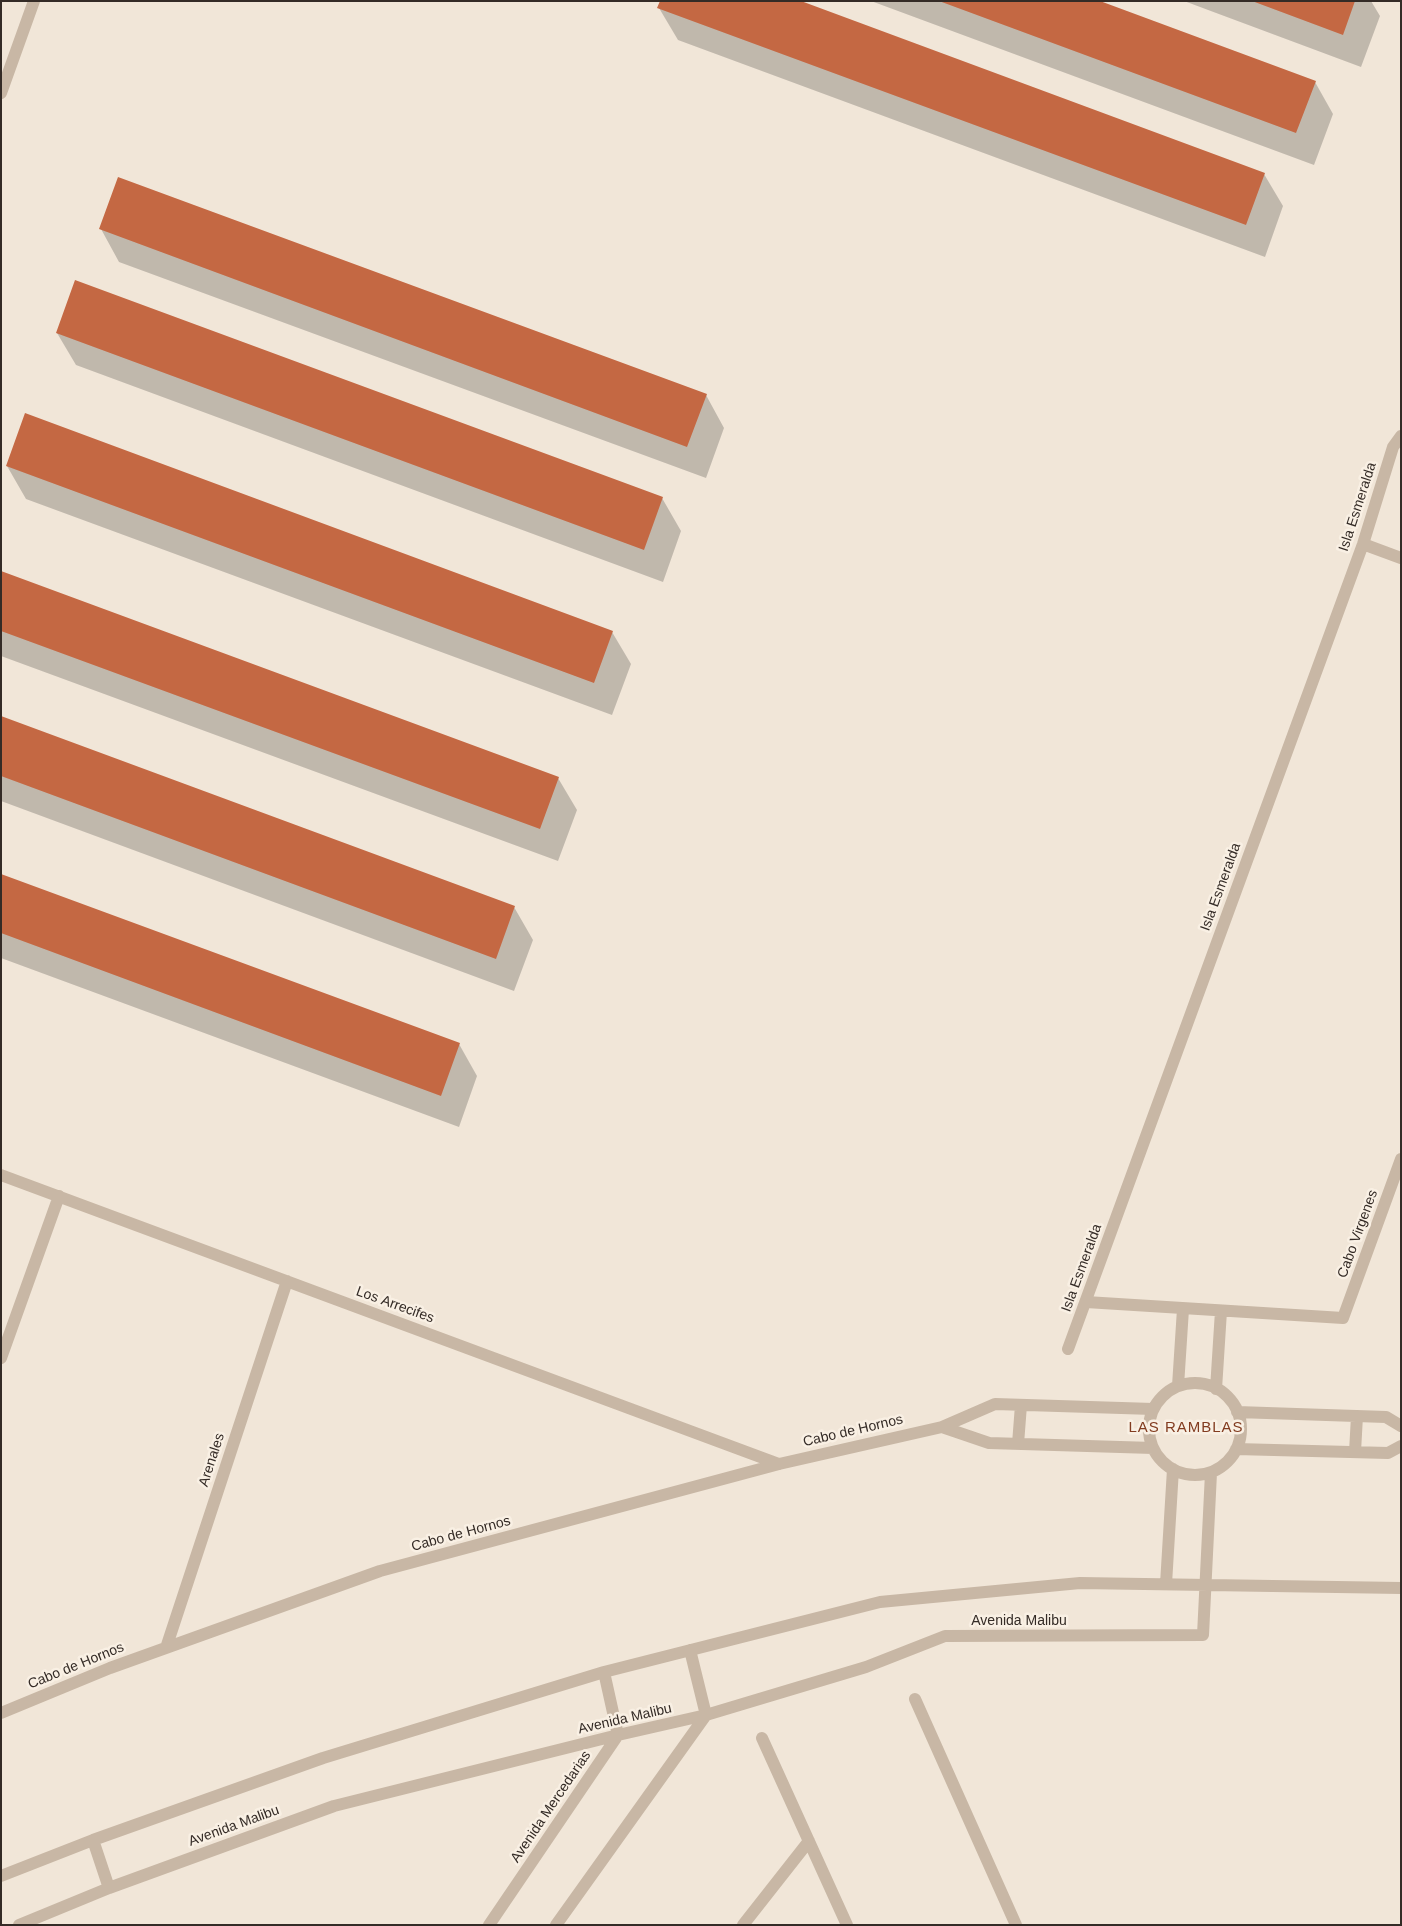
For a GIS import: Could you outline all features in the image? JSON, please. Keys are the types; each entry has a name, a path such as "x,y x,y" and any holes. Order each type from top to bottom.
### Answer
{"street":[{"path":"1,93 34,1"},
{"name":"Isla Esmeralda","path":"1068,1349 1363,544 1393,447 1401,436"},
{"path":"1363,544 1401,558"},
{"name":"Cabo Virgenes","path":"1221,1311 1343,1318 1401,1159"},
{"name":"Los Arrecifes","path":"1,1175 778,1464"},
{"path":"1,1358 59,1196"},
{"name":"Arenales","path":"166,1648 287,1281"},
{"path":"1086,1302 1221,1311 1216,1389"},
{"path":"1178,1386 1183,1308"},
{"path":"1201,1383 1216,1389 1227,1396 1236,1407 1241,1435 1236,1449 1226,1463 1211,1473 1198,1476 1182,1474 1168,1467 1156,1456 1150,1441 1149,1425 1153,1409 1162,1397 1178,1386 1201,1383"},
{"name":"Cabo de Hornos","path":"1,1714 110,1668 380,1571 778,1464 942,1427 994,1404 1153,1409"},
{"path":"1018,1444 1020,1405"},
{"path":"1237,1412 1386,1417 1401,1426"},
{"path":"1355,1452 1357,1416"},
{"path":"942,1427 989,1443 1153,1448"},
{"path":"1236,1449 1388,1453 1401,1446"},
{"path":"1166,1584 1173,1469"},
{"path":"1206,1584 1211,1473"},
{"name":"Avenida Malibu","path":"1,1876 93,1840 323,1758 604,1672 880,1602 1080,1583 1401,1588"},
{"name":"Avenida Malibu","path":"19,1925 109,1888 334,1806 706,1715 866,1667 945,1636 1204,1635 1206,1584"},
{"path":"556,1925 706,1715 690,1650"},
{"path":"604,1672 618,1735"},
{"path":"915,1699 1016,1925"},
{"name":"Avenida Mercedarias","path":"489,1925 618,1735"},
{"path":"762,1738 847,1925"},
{"path":"93,1840 109,1888"},
{"path":"742,1925 809,1841"}],"building":[{"path":"660,1 801,1 1265,173 1246,225 657,8"},
{"path":"939,1 1100,1 1316,81 1296,133"},
{"path":"1252,1 1355,1 1343,35"},
{"path":"118,177 707,394 687,447 99,229"},
{"path":"75,280 663,497 644,550 56,333"},
{"path":"25,413 613,631 594,683 6,466"},
{"path":"1,571 559,777 540,829 1,631"},
{"path":"1,716 515,906 496,959 1,776"},
{"path":"1,874 460,1043 441,1096 1,933"}],"district":[{"name":"LAS RAMBLAS","path":"1186,1428"}]}
